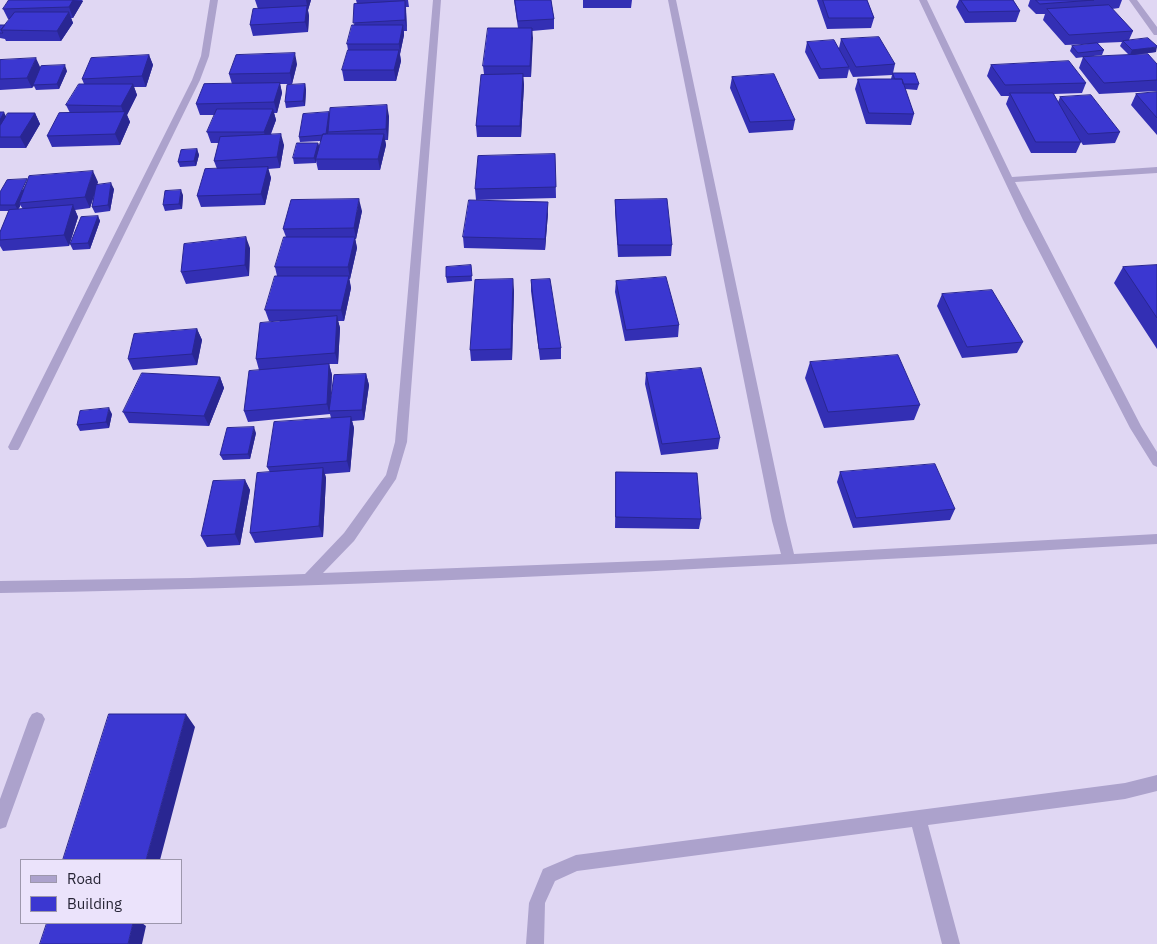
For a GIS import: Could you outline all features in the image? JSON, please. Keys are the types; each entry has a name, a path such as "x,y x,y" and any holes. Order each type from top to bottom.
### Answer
{"street":[{"path":"14,447 196,80 205,56 214,0"},
{"path":"309,579 349,537 392,476 401,442 437,0"},
{"path":"672,0 779,521 789,559"},
{"path":"923,0 1008,180 1136,428 1157,462"},
{"path":"1133,0 1157,33"},
{"path":"1008,180 1157,170"},
{"path":"0,587 190,584 671,566 1157,539"},
{"path":"0,821 37,720"},
{"path":"535,944 537,903 549,875 576,864 1125,791 1157,783"},
{"path":"918,819 951,944"}],"building":[{"path":"9,0 73,0 69,7 3,9"},
{"path":"515,0 551,0 554,19 518,21"},
{"path":"823,0 867,0 874,18 829,18"},
{"path":"961,0 1013,0 1020,11 969,12"},
{"path":"1036,0 1094,0 1040,4"},
{"path":"405,1 405,20 353,23 354,4"},
{"path":"1109,5 1133,31 1069,35 1047,9"},
{"path":"307,6 305,22 250,25 253,9"},
{"path":"15,12 69,12 57,31 1,30"},
{"path":"0,25 5,25 1,30 3,33 0,33"},
{"path":"352,25 403,25 399,44 347,44"},
{"path":"488,28 532,28 530,66 483,66"},
{"path":"879,37 895,64 856,67 841,39"},
{"path":"1148,38 1157,47 1132,50 1123,41"},
{"path":"834,40 849,67 821,69 807,42"},
{"path":"1097,43 1104,50 1078,53 1072,46"},
{"path":"348,50 399,50 394,70 342,70"},
{"path":"295,53 290,73 229,74 236,55"},
{"path":"1148,54 1157,64 1157,80 1104,83 1083,57"},
{"path":"149,55 142,76 82,79 91,58"},
{"path":"36,58 27,78 0,79 0,60"},
{"path":"1069,61 1086,83 1005,85 991,65"},
{"path":"65,65 57,84 33,85 41,66"},
{"path":"893,73 915,73 919,84 903,84 902,79 895,79"},
{"path":"523,74 520,126 476,126 481,75"},
{"path":"774,74 795,120 750,122 732,77"},
{"path":"858,79 902,79 914,114 869,113"},
{"path":"280,83 274,102 196,104 204,84"},
{"path":"79,84 133,84 121,106 66,105"},
{"path":"305,84 303,101 285,102 287,85"},
{"path":"1157,92 1157,118 1136,94"},
{"path":"1010,93 1053,93 1081,142 1036,142"},
{"path":"1091,95 1120,132 1088,134 1060,97"},
{"path":"387,105 386,129 328,132 330,108"},
{"path":"217,109 273,109 264,132 207,132"},
{"path":"0,112 4,112 0,120"},
{"path":"125,112 115,134 47,136 59,113"},
{"path":"329,112 326,134 299,137 303,114"},
{"path":"8,113 35,113 20,137 0,137 0,126"},
{"path":"281,134 277,157 214,161 220,137"},
{"path":"323,134 384,134 378,159 316,159"},
{"path":"297,143 318,143 314,158 293,158"},
{"path":"197,149 194,161 178,162 181,150"},
{"path":"555,154 556,187 475,189 478,156"},
{"path":"268,167 261,194 197,196 205,169"},
{"path":"93,171 85,197 19,203 29,176"},
{"path":"27,179 15,205 0,205 0,192 7,180"},
{"path":"111,183 108,205 92,207 96,185"},
{"path":"181,190 179,204 163,205 165,191"},
{"path":"359,199 354,228 283,229 291,200"},
{"path":"667,199 672,245 618,245 615,200"},
{"path":"469,200 548,202 545,239 463,237"},
{"path":"73,205 64,235 0,240 0,232 9,210"},
{"path":"98,216 88,243 70,244 81,217"},
{"path":"246,237 245,265 181,272 184,244"},
{"path":"284,237 355,237 348,267 275,267"},
{"path":"471,265 472,276 446,277 446,267"},
{"path":"1157,265 1157,318 1123,267"},
{"path":"275,276 349,276 341,310 265,310"},
{"path":"666,277 679,325 626,330 616,281"},
{"path":"513,279 511,349 470,350 475,280"},
{"path":"550,279 561,348 539,349 531,280"},
{"path":"992,290 1023,342 967,347 942,294"},
{"path":"337,316 335,353 256,359 260,323"},
{"path":"197,329 192,354 128,359 134,334"},
{"path":"898,355 920,405 828,412 810,362"},
{"path":"329,364 327,404 244,411 249,371"},
{"path":"701,368 720,438 662,444 646,373"},
{"path":"142,373 220,377 204,416 123,412"},
{"path":"366,374 362,410 329,411 334,375"},
{"path":"109,408 106,422 77,425 80,411"},
{"path":"351,417 347,461 267,467 274,422"},
{"path":"254,427 248,454 220,455 227,428"},
{"path":"935,464 955,509 856,518 840,472"},
{"path":"323,468 319,526 250,533 257,473"},
{"path":"616,472 697,473 701,519 616,517"},
{"path":"245,480 235,534 201,536 213,481"},
{"path":"109,714 186,714 146,859 63,859"},
{"path":"47,924 133,924 128,944 40,944"}]}
